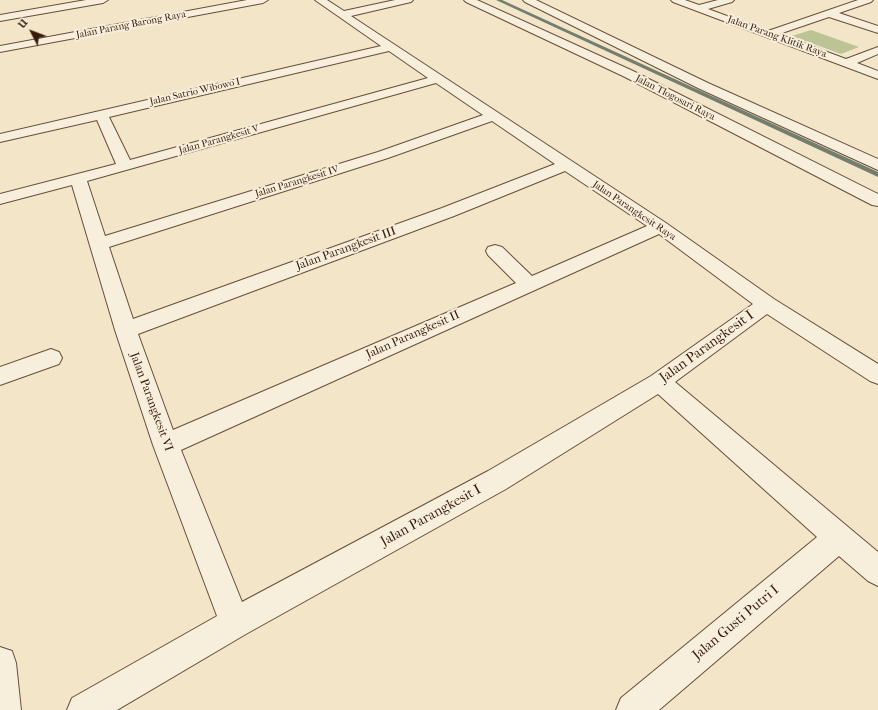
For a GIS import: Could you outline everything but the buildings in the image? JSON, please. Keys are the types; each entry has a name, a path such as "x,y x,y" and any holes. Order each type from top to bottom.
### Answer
{"street":[{"path":"0,18 102,0"},
{"name":"Jalan Parang Barong Raya","path":"0,49 64,34 263,0"},
{"path":"320,0 391,47"},
{"path":"342,15 408,0"},
{"name":"Jalan Tlogosari Raya","path":"469,0 629,74 878,201"},
{"name":"Jalan Tlogosari Raya","path":"528,0 704,86 878,165"},
{"name":"Jalan Parang Klitik Raya","path":"676,0 878,75"},
{"path":"699,8 729,0"},
{"path":"769,34 868,0"},
{"path":"166,6 175,16"},
{"path":"827,13 878,30"},
{"name":"Jalan Parangkesit Raya","path":"391,47 565,165 660,227 767,304 878,376"},
{"name":"Jalan Satrio Wibowo I","path":"0,138 391,47"},
{"path":"846,63 878,50"},
{"name":"Jalan Parangkesit V","path":"0,199 125,166 437,78"},
{"path":"101,114 125,166"},
{"name":"Jalan Parangkesit IV","path":"99,244 382,155 494,116"},
{"name":"Jalan Parangkesit III","path":"126,330 448,212 565,165"},
{"name":"Jalan Parangkesit VI","path":"78,178 126,330 166,445 235,623"},
{"name":"Jalan Parangkesit II","path":"166,445 660,227"},
{"path":"495,252 529,284"},
{"name":"Jalan Parangkesit I","path":"84,710 235,623 497,480 659,382 767,304"},
{"path":"0,376 51,358"},
{"path":"659,382 878,571"},
{"name":"Jalan Gusti Putri I","path":"633,710 825,549 838,536"},
{"path":"0,663 4,710"}],"green space":[{"path":"811,30 859,47 841,54 792,36"}],"waterway":[{"path":"498,0 878,175"}]}
